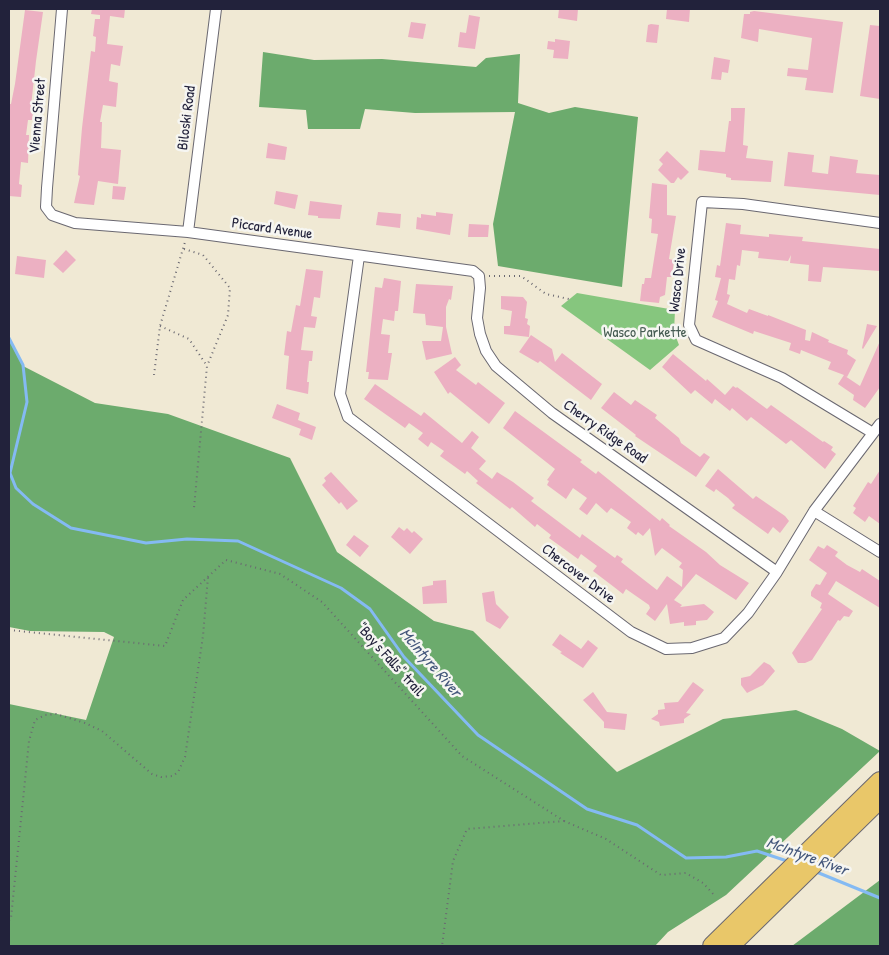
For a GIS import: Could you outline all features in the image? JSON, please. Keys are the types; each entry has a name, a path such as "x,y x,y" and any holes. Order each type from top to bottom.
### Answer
{"highway":[{"path":"813,857 880,780"},
{"path":"712,946 880,799"},
{"path":"730,946 789,880"}],"street":[{"name":"Vienna Street","path":"60,220 46,207 46,200 62,9"},
{"name":"Biloski Road","path":"188,232 216,9"},
{"name":"Wasco Drive","path":"873,433 782,378 696,340 689,325 702,202 743,204 880,223"},
{"name":"Piccard Avenue","path":"60,220 75,223 188,232 473,271 479,276"},
{"name":"Chercover Drive","path":"359,256 340,394 348,417 631,632 666,649 692,648 724,638 748,613 777,572 814,511 880,424"},
{"name":"Cherry Ridge Road","path":"479,276 480,288 477,318 480,334 486,351 496,366 552,413 777,572"},
{"path":"814,511 880,552"}],"path":[{"path":"154,375 160,326 188,232"},
{"path":"183,249 203,255 230,288 228,315 207,366 194,508"},
{"path":"479,276 521,276 546,294 569,299"},
{"path":"160,326 188,339 207,366"},
{"name":"\"Boy's Falls\" trail","path":"9,630 165,646 183,600 226,560 280,574 322,602 462,756 564,820"},
{"path":"9,921 11,918 29,741 35,720 45,715 56,714 85,723 102,731 152,774 162,777 173,776 178,772 185,757 203,636 208,576"},
{"path":"442,946 453,861 467,828 564,820 606,838 661,875 686,873 704,883 715,896"}],"green space":[{"path":"263,52 314,60 382,59 476,67 486,58 520,54 518,103 549,113 575,107 638,117 622,287 498,266 493,224 515,112 415,113 365,109 360,129 308,129 306,110 259,107"},
{"name":"Wasco Parkette","path":"577,293 675,310 674,332 679,345 650,370 561,306"},
{"path":"9,338 23,366 95,403 168,414 290,458 337,552 434,621 473,631 617,772 723,719 796,710 842,729 880,751 726,895 668,932 655,946 9,946 9,704 86,720 114,637 104,632 30,631 9,627"},
{"path":"880,880 880,946 792,946"}],"building":[{"path":"92,9 125,9 124,18 110,16 107,44 123,46 120,66 111,64 109,81 118,83 116,107 103,105 100,122 102,122 101,148 121,150 118,184 98,181 94,205 74,203 80,176 78,175 82,128 91,51 95,52 96,37 93,36 95,19 100,19 100,15 91,14"},
{"path":"559,9 578,9 577,21 558,18"},
{"path":"667,9 690,9 689,22 666,19"},
{"path":"25,10 43,12 31,106 34,107 32,120 28,120 26,135 29,135 28,163 21,162 19,184 22,185 21,197 9,196 9,104 11,104 15,84"},
{"path":"750,12 843,22 833,93 805,90 807,78 787,76 788,68 808,70 812,38 759,29 758,42 741,38 744,14 750,14"},
{"path":"469,15 480,17 475,49 458,47 460,32 466,33"},
{"path":"411,22 426,24 423,39 408,37"},
{"path":"648,25 659,25 657,43 646,42"},
{"path":"870,25 880,26 880,99 860,96"},
{"path":"555,39 570,41 568,59 553,58 554,50 547,49 548,41 555,42"},
{"path":"714,57 730,60 728,73 722,72 721,80 711,79"},
{"path":"731,108 745,108 743,145 748,146 746,158 773,161 771,182 731,180 731,178 726,177 726,174 698,170 700,150 725,152 729,121 731,121"},
{"path":"268,143 287,147 285,160 266,158"},
{"path":"667,151 689,172 681,180 678,177 674,183 671,183 658,170 663,164 659,160"},
{"path":"788,152 814,155 812,172 828,174 830,156 858,160 856,173 880,175 880,195 784,186"},
{"path":"652,183 667,185 667,215 676,216 669,259 674,260 672,277 667,277 665,295 660,297 659,303 640,301 642,284 644,284 645,278 651,278 658,234 651,233 652,219 649,218"},
{"path":"113,186 126,187 124,200 112,199"},
{"path":"276,191 298,195 295,209 274,204"},
{"path":"310,201 342,205 340,219 318,218 318,216 308,215"},
{"path":"378,212 401,214 400,228 376,225"},
{"path":"436,212 453,214 450,235 416,229 417,217 421,218 421,214 436,216"},
{"path":"726,223 741,225 740,234 769,237 769,234 803,237 802,241 880,249 880,271 823,267 821,282 808,281 809,265 790,263 791,255 788,261 758,258 759,252 742,250 740,266 737,265 735,280 729,279 727,294 730,295 727,304 747,313 749,309 768,315 806,330 805,340 810,341 812,332 829,340 828,342 848,350 847,354 856,360 847,377 845,376 860,386 880,341 880,387 865,408 853,400 854,395 838,384 844,375 828,369 831,362 801,350 800,354 789,350 791,343 754,331 753,334 712,317 718,301 715,300 721,278 715,277 717,265 720,266"},
{"path":"469,224 489,225 488,237 468,237"},
{"path":"66,250 76,260 63,273 53,264"},
{"path":"17,256 46,260 44,278 15,274"},
{"path":"306,269 323,271 320,298 314,297 311,316 317,317 315,328 304,327 301,350 313,351 312,361 309,361 308,394 286,389 289,356 284,355 287,331 291,332 296,305 300,306"},
{"path":"384,278 401,281 398,311 395,311 394,321 383,319 381,334 390,335 388,353 392,353 388,380 368,379 369,372 366,372 375,287 382,288"},
{"path":"416,284 453,286 451,300 449,299 446,307 446,327 452,354 426,360 422,341 441,341 443,327 426,325 425,314 413,313"},
{"path":"501,296 523,297 527,302 525,318 528,319 527,324 530,326 529,337 504,334 504,326 510,326 512,311 501,309"},
{"path":"867,324 877,326 863,349 862,348"},
{"path":"531,335 552,349 555,362 562,353 602,384 591,400 540,361 538,363 519,352"},
{"path":"673,354 725,395 733,386 767,409 771,405 833,447 831,450 836,454 825,469 791,440 786,444 751,417 747,421 732,408 730,411 715,399 712,404 695,390 691,394 662,367"},
{"path":"455,357 461,365 456,370 476,385 478,382 505,403 489,424 450,392 448,394 434,372"},
{"path":"375,384 421,416 424,412 462,443 472,431 479,437 471,448 486,461 479,469 492,479 497,472 513,482 534,498 531,501 580,538 582,534 615,558 617,555 623,559 621,562 657,590 667,576 682,587 683,570 679,567 682,563 662,548 655,556 650,528 643,536 638,532 636,535 627,528 631,522 611,508 607,513 596,503 587,515 579,509 587,498 573,488 566,499 547,485 549,481 547,480 555,469 503,428 515,411 582,460 580,462 596,474 598,471 660,521 662,518 669,526 706,552 720,565 749,583 736,600 696,574 674,600 682,605 680,607 704,604 714,612 707,620 696,621 696,625 684,626 684,622 670,624 667,604 655,621 646,614 650,608 649,605 626,589 623,594 593,571 597,566 581,554 578,559 549,538 551,535 537,524 535,527 512,507 510,509 476,483 478,481 467,471 465,474 440,456 444,451 431,442 428,447 418,439 423,433 409,423 405,428 364,399"},
{"path":"614,392 631,405 635,400 657,415 655,418 679,438 681,443 700,457 704,453 710,457 696,477 635,436 601,408"},
{"path":"277,404 300,413 298,420 316,427 312,440 299,435 301,429 272,418"},
{"path":"718,469 753,499 756,496 785,516 789,521 780,533 773,527 768,534 732,508 735,505 728,498 716,489 714,492 705,486"},
{"path":"880,470 880,524 869,516 865,522 853,513 856,508 853,506 868,482 871,484"},
{"path":"331,472 358,501 347,510 322,485 326,481 324,478"},
{"path":"399,527 404,531 407,528 412,533 414,531 423,539 410,554 391,537"},
{"path":"354,535 369,546 360,557 346,545"},
{"path":"827,545 838,552 835,556 847,565 860,572 862,569 880,581 880,608 836,581 828,594 853,611 849,617 844,616 840,621 838,620 812,660 798,663 792,653 822,609 820,608 822,603 811,596 811,592 816,584 820,585 827,573 809,560 818,546 824,549"},
{"path":"446,580 447,603 423,604 422,587 433,585 433,581"},
{"path":"494,591 496,604 509,617 500,629 486,621 482,593"},
{"path":"560,634 581,649 588,640 598,648 583,668 560,653 562,652 552,645"},
{"path":"764,662 775,671 763,685 747,693 741,685 741,678 750,676"},
{"path":"693,682 704,690 686,713 691,714 684,719 684,723 660,726 659,722 651,719 658,714 658,710 665,709 664,703 678,702"},
{"path":"593,692 607,712 627,714 625,730 604,728 604,722 583,700"}],"waterway":[{"name":"McIntyre River","path":"9,338 23,365 27,402 10,473 16,488 33,504 71,528 146,543 187,539 238,541 341,588 370,609 404,657 478,735 587,809 637,825 686,858 726,857 757,851 790,862"},
{"name":"McIntyre River","path":"814,871 880,898"}]}
